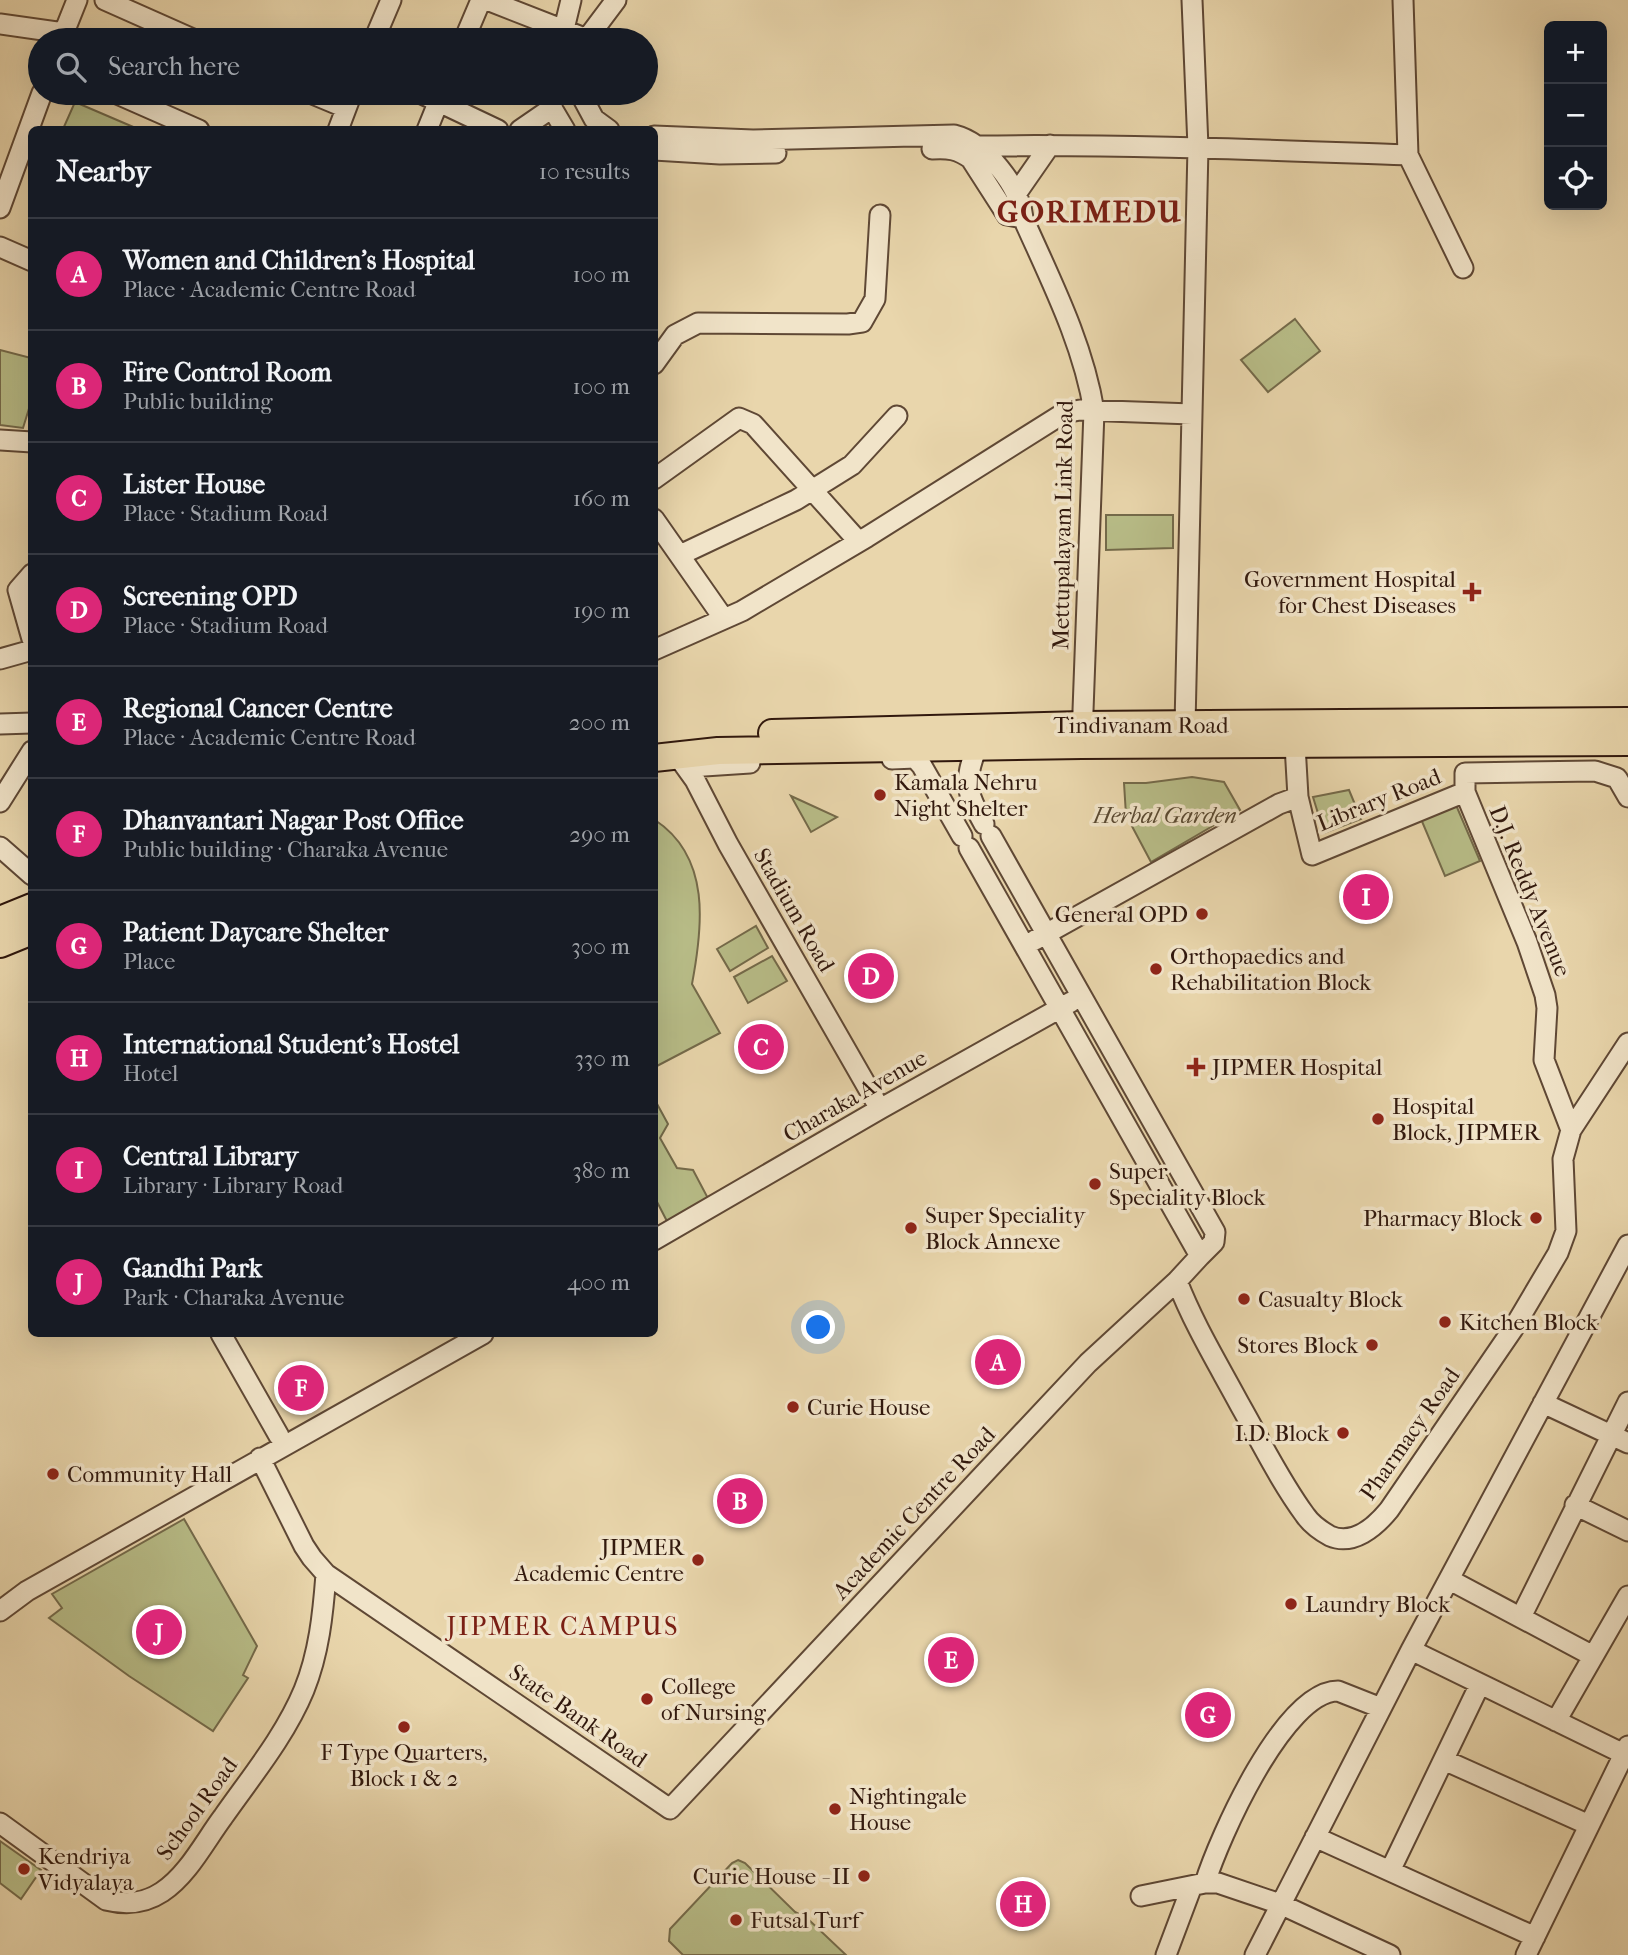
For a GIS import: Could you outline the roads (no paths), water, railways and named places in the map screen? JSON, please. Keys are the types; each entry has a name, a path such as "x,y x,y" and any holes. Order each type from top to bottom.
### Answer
{"highway":[{"name":"Tindivanam Road","path":"658,740 751,733 1082,735 1295,745 1418,733 1628,721"},
{"name":"Tindivanam Road","path":"673,760 718,751 977,747 1185,725 1418,733 1468,744 1628,742"},
{"path":"0,920 28,909"},
{"path":"0,944 28,933"}],"street":[{"path":"66,28 77,0"},
{"path":"106,0 168,28"},
{"path":"379,28 391,0"},
{"path":"469,28 481,0"},
{"path":"487,0 561,28"},
{"path":"564,28 571,0"},
{"path":"596,28 616,0"},
{"path":"1185,725 1198,147 1192,0"},
{"path":"1403,0 1408,155 1463,268"},
{"path":"0,24 28,30"},
{"path":"30,126 38,105"},
{"path":"142,105 190,126"},
{"path":"339,126 347,105"},
{"path":"429,126 437,105"},
{"path":"454,105 491,126"},
{"path":"524,126 547,105"},
{"path":"554,105 563,126"},
{"path":"585,105 604,126"},
{"path":"0,208 28,131"},
{"path":"658,136 753,140 954,135 967,138 978,146 1016,194 1050,145"},
{"path":"978,146 1198,147 1408,155"},
{"path":"658,150 720,154 955,149 971,159 1007,215 1023,218"},
{"name":"Mettupalayam Link Road","path":"1016,194 1022,203 1023,218 1079,345 1094,411 1082,735"},
{"path":"658,358 675,335 698,323 862,322 875,299 880,215"},
{"path":"0,247 28,259"},
{"path":"658,648 742,611 859,542 1064,413 1094,411 1192,414"},
{"path":"680,555 796,500 852,465 897,416"},
{"path":"658,476 739,418 753,424 859,542"},
{"path":"0,440 28,442"},
{"path":"658,525 724,619"},
{"path":"28,579 18,590 28,625"},
{"path":"0,659 28,651"},
{"path":"0,724 28,723"},
{"path":"1468,744 1465,783 1595,771 1617,778 1628,797"},
{"path":"1025,946 1279,804 1298,797 1295,745"},
{"path":"977,747 971,762 968,789 970,799 1081,996"},
{"path":"0,802 28,757"},
{"path":"673,760 915,758 966,842 1200,1256"},
{"name":"Stadium Road","path":"673,760 728,844 880,1109"},
{"name":"Library Road","path":"1298,797 1312,855 1465,783"},
{"name":"D.J. Reddy Avenue","path":"1465,783 1545,995 1545,1060 1571,1129"},
{"path":"0,847 28,872"},
{"name":"Charaka Avenue","path":"658,1238 1081,996"},
{"name":"Academic Centre Road","path":"670,1809 1088,1363 1177,1281 1214,1242 1215,1233 1081,996"},
{"path":"1571,1129 1628,1043"},
{"name":"Pharmacy Road","path":"1177,1281 1191,1317 1269,1458 1307,1518 1318,1529 1337,1538 1358,1536 1380,1521 1389,1510 1513,1329 1558,1253 1566,1231 1563,1159 1571,1129"},
{"path":"1255,1955 1411,1650 1628,1245"},
{"path":"223,1337 283,1442"},
{"path":"0,1611 27,1591 260,1458 283,1442 477,1337"},
{"path":"1521,1617 1575,1505 1620,1439 1628,1402"},
{"path":"1543,1403 1620,1439"},
{"name":"State Bank Road","path":"260,1458 304,1546 326,1574 670,1809"},
{"path":"1575,1505 1628,1531"},
{"name":"School Road","path":"0,1823 106,1900 121,1904 140,1902 162,1892 178,1877 203,1845 298,1703 319,1638 326,1574"},
{"path":"1450,1580 1593,1656"},
{"path":"1556,1721 1628,1596"},
{"path":"1315,1837 1390,1871 1528,1950 1626,1750 1556,1721 1411,1650"},
{"path":"1390,1871 1480,1684"},
{"path":"1166,1955 1247,1787 1265,1756 1303,1706 1317,1696 1338,1691 1381,1708"},
{"path":"1444,1760 1589,1825"},
{"path":"1141,1896 1198,1885 1229,1886 1280,1904 1391,1955"}],"place":[{"name":"Government Hospital for Chest Diseases","path":"1472,592"},
{"name":"Kamala Nehru Night Shelter","path":"880,795"},
{"name":"Central Library","path":"1366,897"},
{"name":"General OPD","path":"1202,914"},
{"name":"Orthopaedics and Rehabilitation Block","path":"1156,969"},
{"name":"Screening OPD","path":"871,976"},
{"name":"Lister House","path":"761,1047"},
{"name":"JIPMER Hospital","path":"1196,1067"},
{"name":"Hospital Block, JIPMER","path":"1378,1119"},
{"name":"Super Speciality Block","path":"1095,1184"},
{"name":"Pharmacy Block","path":"1536,1218"},
{"name":"Super Speciality Block Annexe","path":"911,1228"},
{"name":"Casualty Block","path":"1244,1299"},
{"name":"Kitchen Block","path":"1445,1322"},
{"name":"Stores Block","path":"1372,1345"},
{"name":"Women and Children's Hospital","path":"998,1362"},
{"name":"Dhanvantari Nagar Post Office","path":"301,1388"},
{"name":"Curie House","path":"793,1407"},
{"name":"I.D. Block","path":"1343,1433"},
{"name":"Community Hall","path":"53,1474"},
{"name":"Fire Control Room","path":"740,1501"},
{"name":"JIPMER Academic Centre","path":"698,1560"},
{"name":"Laundry Block","path":"1291,1604"},
{"name":"Gandhi Park","path":"159,1632"},
{"name":"Regional Cancer Centre","path":"951,1660"},
{"name":"College of Nursing","path":"647,1699"},
{"name":"Patient Daycare Shelter","path":"1208,1715"},
{"name":"F Type Quarters, Block 1 & 2","path":"404,1727"},
{"name":"Nightingale House","path":"835,1809"},
{"name":"Kendriya Vidyalaya","path":"24,1869"},
{"name":"Curie House - II","path":"864,1876"},
{"name":"International Student's Hostel","path":"1023,1904"},
{"name":"Futsal Turf","path":"736,1920"}],"district":[{"name":"GORIMEDU","path":"1090,212"},
{"name":"JIPMER CAMPUS","path":"563,1626"}],"park label":[{"name":"Herbal Garden","path":"1165,815"}]}
